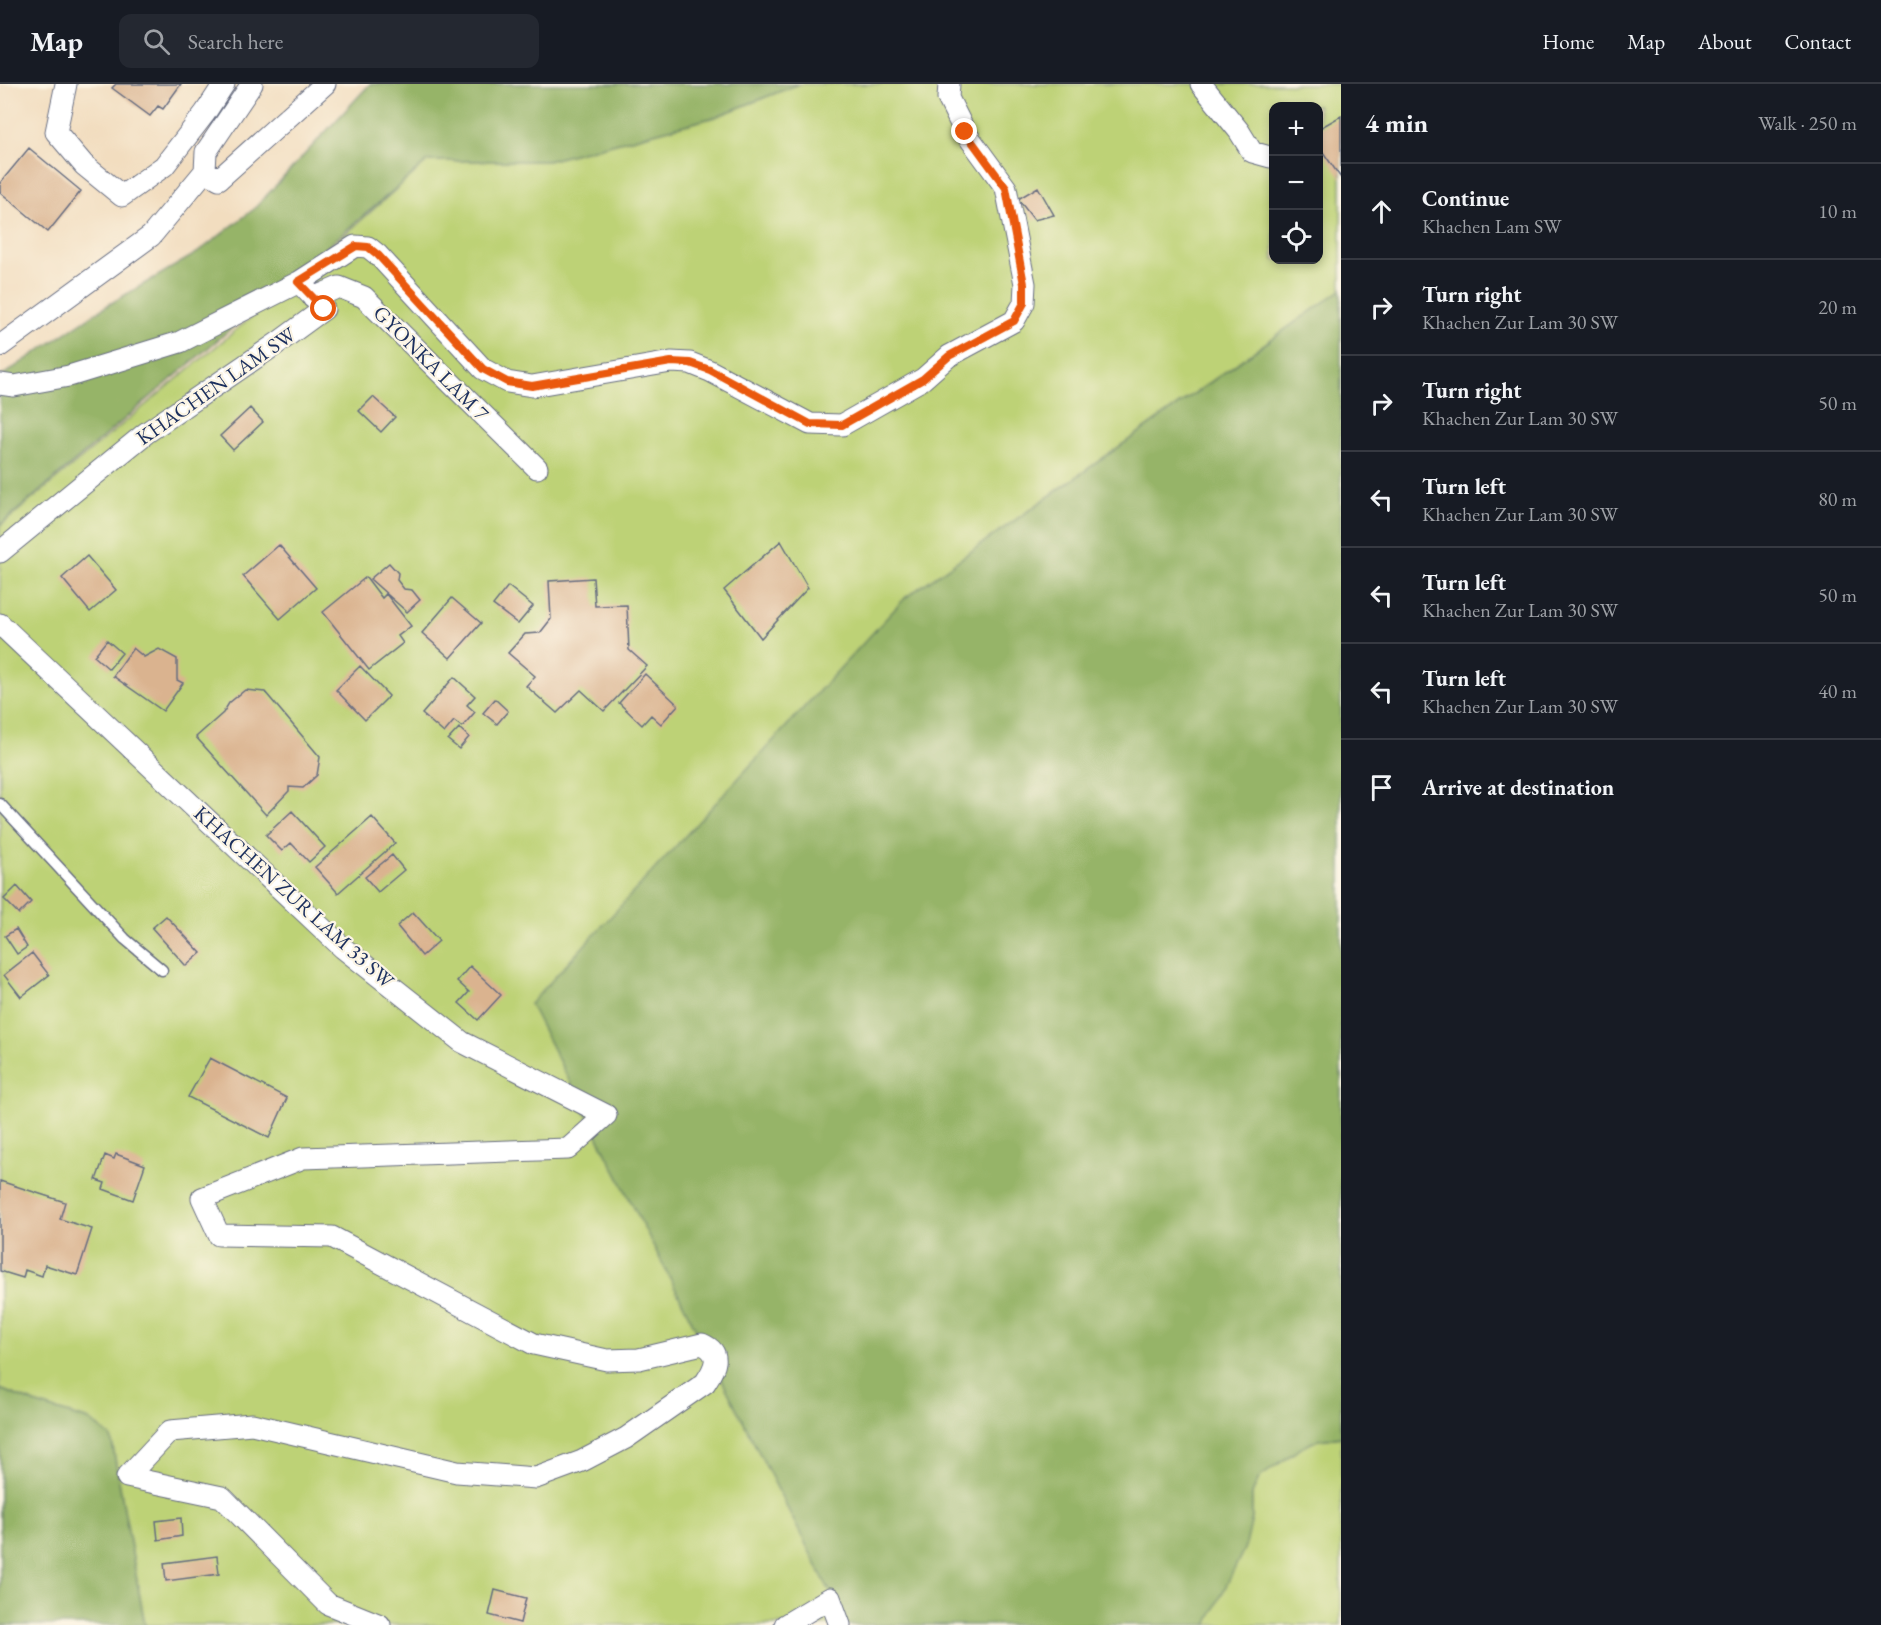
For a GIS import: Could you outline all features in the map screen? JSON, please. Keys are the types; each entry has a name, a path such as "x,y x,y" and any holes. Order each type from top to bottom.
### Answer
{"street":[{"path":"66,84 56,132 84,165 122,196 164,166 224,84"},
{"path":"0,346 151,236 205,171 206,152 252,84"},
{"path":"205,171 219,179 325,84"},
{"name":"KHACHEN LAM SW","path":"0,384 14,386 69,376 180,342 298,282 356,246 368,247 378,255 483,369 507,382 532,386 671,362 690,363 710,370 810,424 842,425 923,379 949,356 1014,321 1024,303 1024,284 1006,188 965,132 948,98 949,84"},
{"path":"1201,84 1239,131 1252,152 1269,157"},
{"path":"298,282 313,298"},
{"name":"GYONKA LAM 7","path":"313,298 339,287 364,297 537,468"},
{"name":"KHACHEN LAM SW","path":"0,552 146,433 324,309 313,298"},
{"name":"KHACHEN ZUR LAM 33 SW","path":"0,624 343,948 462,1042 606,1115 568,1149 303,1158 202,1198 219,1235 333,1237 534,1344 607,1360 639,1359 702,1344 711,1348 715,1356 714,1370 705,1383 626,1438 582,1461 536,1478 457,1472 252,1424 170,1431 127,1477 222,1497 328,1604 380,1625"},
{"path":"785,1625 830,1598 840,1625"}],"lane":[{"path":"0,804 125,939 162,970"}],"green space":[{"path":"370,84 799,84 715,117 547,161 428,161 0,525 0,377 108,305 197,253 254,209"},
{"path":"799,84 1341,84 1341,290 905,598 847,1625 145,1625 111,1437 89,1420 40,1405 0,1389 0,526 261,309 428,161 547,161 715,117"},
{"path":"1341,290 1341,1437 1318,1440 1302,1447 1259,1478 1252,1494 1252,1518 1246,1545 1207,1625 847,1625 530,1004 905,598"},
{"path":"0,1389 40,1405 89,1420 111,1437 145,1625 0,1625"},
{"path":"1341,1437 1341,1625 1207,1625 1252,1518 1252,1494 1259,1478 1302,1447 1318,1440"}],"building":[{"path":"116,84 181,84 163,109 158,106 150,116 112,88"},
{"path":"1341,116 1341,178 1323,152 1323,126"},
{"path":"29,148 81,191 48,232 0,192 0,183"},
{"path":"1038,187 1054,215 1034,220 1018,199"},
{"path":"373,397 395,417 381,432 359,411"},
{"path":"250,408 263,422 233,450 220,436"},
{"path":"781,541 808,588 761,638 724,590"},
{"path":"279,545 316,588 280,619 243,576"},
{"path":"87,556 116,590 90,612 62,578"},
{"path":"389,563 398,573 397,580 404,589 412,590 420,600 407,612 370,579"},
{"path":"366,577 382,598 386,594 411,626 398,636 403,643 369,670 323,612"},
{"path":"593,578 595,606 627,605 629,650 647,666 604,711 581,690 557,713 526,686 535,676 508,653 525,634 540,633 551,619 549,581"},
{"path":"508,586 533,606 518,624 493,605"},
{"path":"452,598 481,623 450,658 422,633"},
{"path":"107,640 122,653 109,669 94,656"},
{"path":"133,648 144,657 159,649 177,659 177,680 183,683 163,711 113,676"},
{"path":"360,666 389,696 365,720 336,690"},
{"path":"645,674 678,705 661,724 651,715 642,725 619,703"},
{"path":"454,677 475,696 467,705 475,712 462,727 454,721 444,733 422,714"},
{"path":"245,690 265,692 320,757 317,775 303,788 289,787 289,791 266,815 196,737"},
{"path":"495,699 508,711 497,724 483,713"},
{"path":"459,728 469,737 459,749 448,740"},
{"path":"292,811 325,847 309,862 291,843 282,851 266,835"},
{"path":"372,817 395,843 338,893 315,867"},
{"path":"392,855 404,870 378,892 365,877"},
{"path":"17,886 31,902 19,914 4,899"},
{"path":"413,912 439,941 422,956 397,926"},
{"path":"166,916 201,953 186,966 152,928"},
{"path":"16,929 27,947 17,954 5,936"},
{"path":"32,953 49,975 21,997 4,975"},
{"path":"470,966 501,995 478,1020 459,1003 469,992 457,981"},
{"path":"210,1058 287,1098 269,1138 188,1097"},
{"path":"116,1154 145,1165 133,1200 103,1189 105,1183 96,1180 105,1155 114,1159"},
{"path":"0,1181 65,1202 60,1219 92,1229 77,1275 45,1265 42,1276 25,1270 23,1278 0,1271"},
{"path":"181,1518 182,1536 158,1540 156,1521"},
{"path":"217,1556 219,1574 166,1581 164,1563"},
{"path":"495,1590 526,1598 520,1623 489,1615"}],"route":[{"path":"324,309 298,282 356,246 368,247 483,369 507,382 532,386 671,362 690,363 710,370 810,424 842,425 923,379 949,356 1014,321 1024,303 1024,284 1006,188 965,132"}]}
